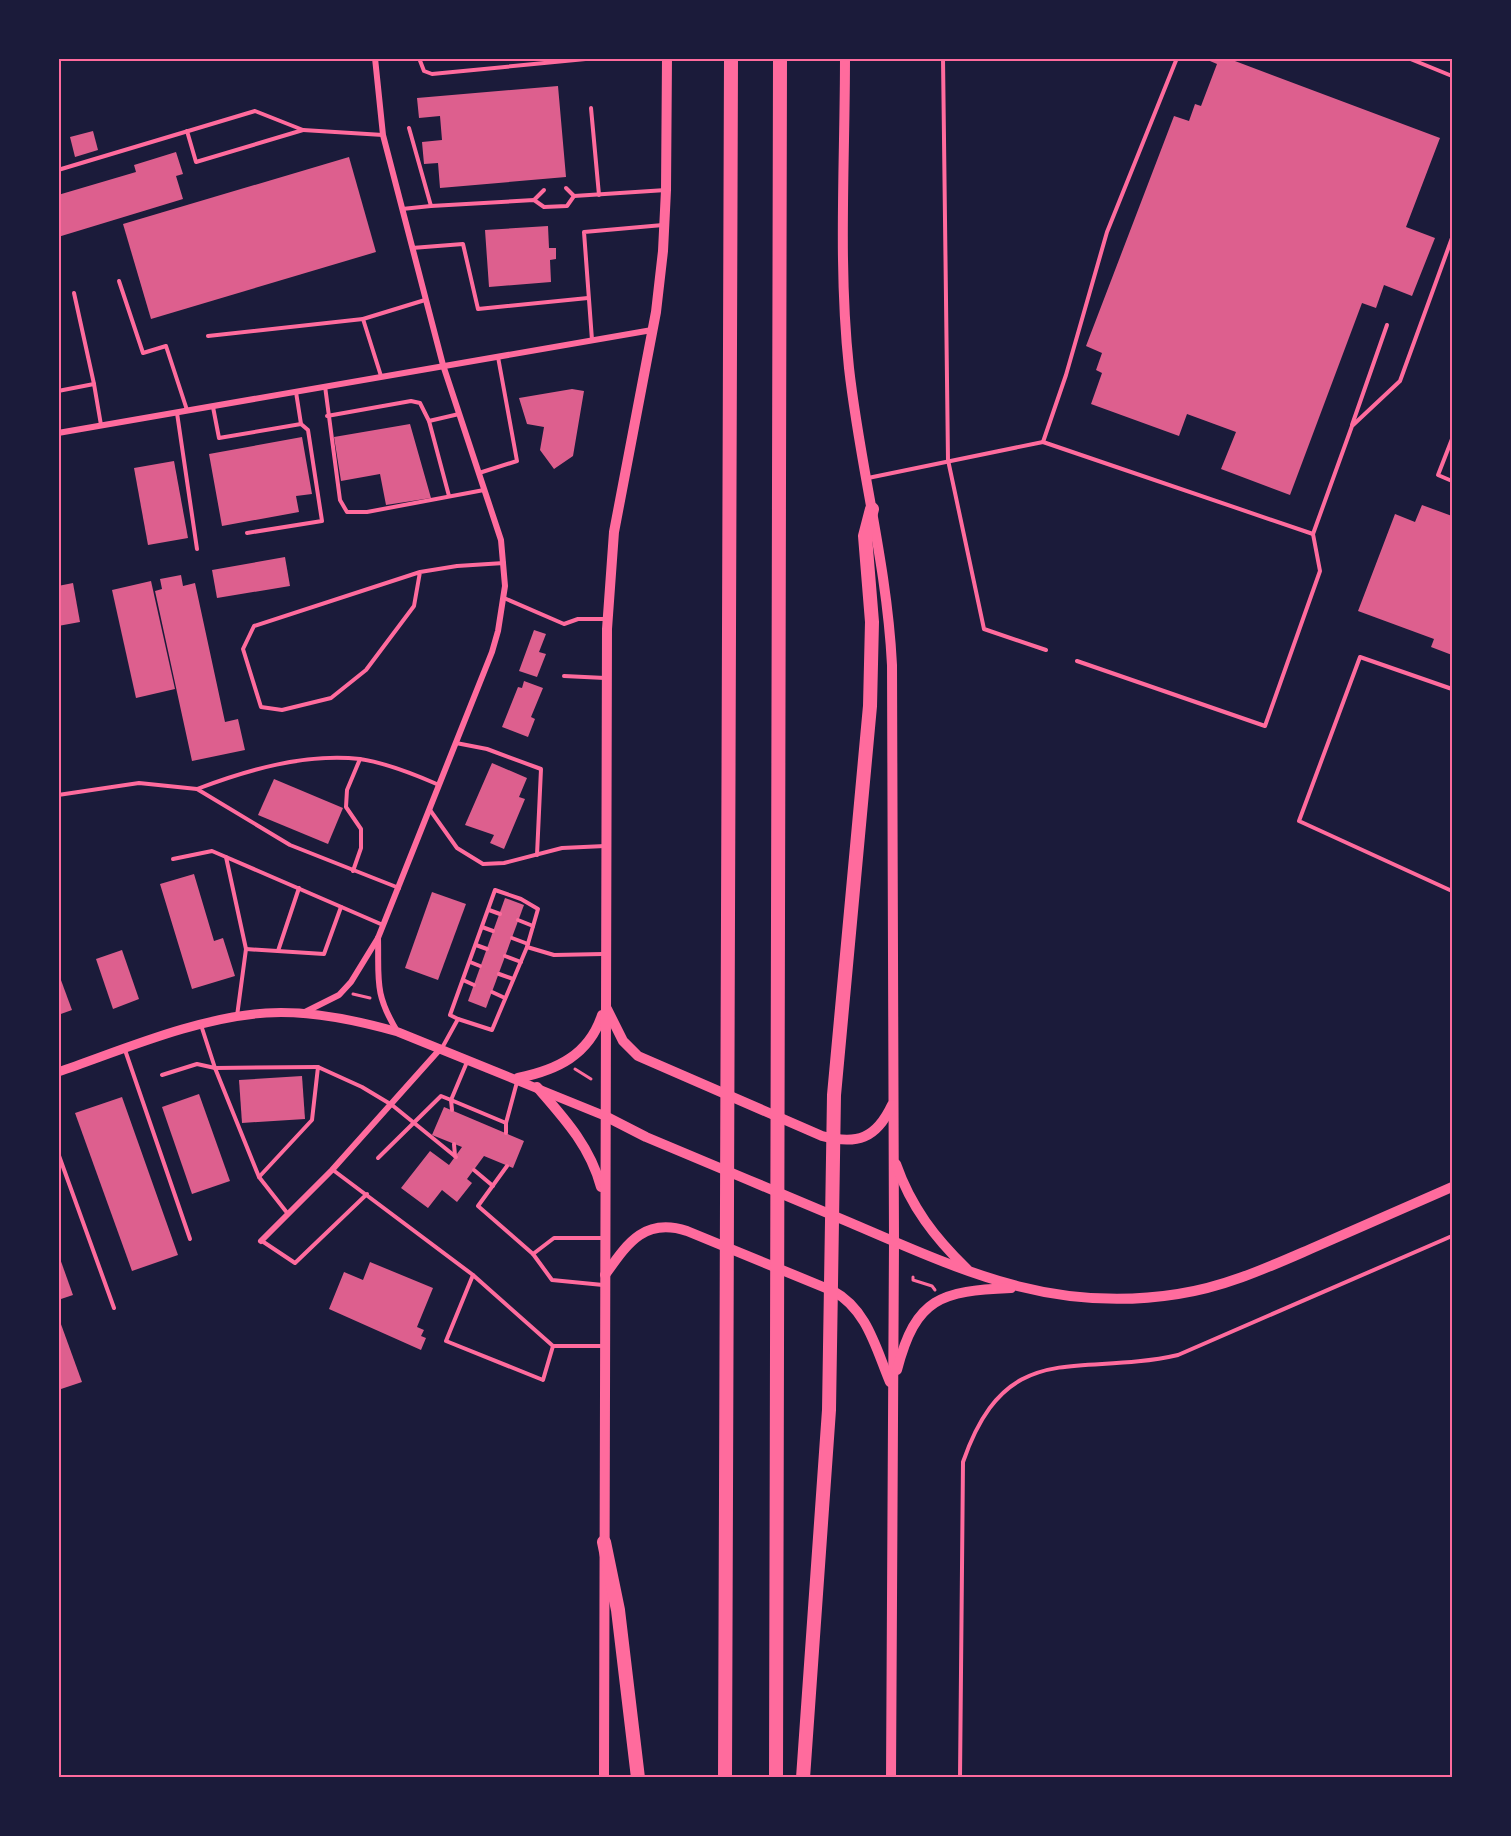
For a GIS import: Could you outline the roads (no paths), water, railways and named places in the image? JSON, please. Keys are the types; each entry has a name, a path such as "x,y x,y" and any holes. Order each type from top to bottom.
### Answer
{"highway":[{"path":"725,1778 731,58"},
{"path":"776,1778 780,58"},
{"path":"803,1778 829,1410 834,1095 870,706 872,622 865,536 872,509"},
{"path":"604,1542 618,1610 638,1778"}],"main road":[{"path":"603,1778 607,619 617,511 652,330 665,225 667,58"},
{"path":"845,58 847,333 852,395 886,591 892,664 894,1242 891,1778"},
{"path":"605,1006 623,1041 646,1061 822,1136 852,1141 865,1137 874,1131 893,1102"},
{"path":"518,1078 550,1070 576,1055 591,1040 605,1006"},
{"path":"537,1087 574,1130 591,1155 605,1203"},
{"path":"604,1116 646,1137 972,1273 1018,1288 1067,1298 1103,1301 1179,1294 1207,1288 1254,1274 1452,1187"},
{"path":"893,1154 910,1199 922,1219 942,1246 972,1273"},
{"path":"605,1280 630,1242 645,1231 667,1227 687,1232 848,1300 864,1320 893,1388"},
{"path":"893,1388 908,1335 920,1314 948,1296 968,1290 1018,1288"}],"street":[{"path":"302,1014 339,995 351,982 378,938 492,652 504,598 504,563 501,540 443,365 412,248 383,135 375,58"},
{"path":"58,433 652,330"},
{"path":"378,938 377,986 387,1015 398,1032"},
{"path":"58,1072 201,1025 267,1013 302,1014 368,1023 398,1032 518,1078 604,1116"},
{"path":"261,1241 332,1170 441,1048"}],"lane":[{"path":"419,58 424,71 432,74 596,58"},
{"path":"943,58 948,460 984,629 1046,650"},
{"path":"1043,442 1066,375 1107,232 1177,58"},
{"path":"1408,58 1452,76"},
{"path":"591,108 599,195"},
{"path":"58,170 255,111 303,130 383,135"},
{"path":"409,128 432,206"},
{"path":"187,131 196,162 303,130"},
{"path":"566,188 574,196 666,190"},
{"path":"534,200 544,190"},
{"path":"402,209 534,200 544,207 567,206 574,196"},
{"path":"592,341 584,232 665,225"},
{"path":"1352,426 1400,381 1452,238"},
{"path":"412,248 463,244 478,309 588,298"},
{"path":"119,281 143,353 166,346 187,411"},
{"path":"74,293 101,426"},
{"path":"208,336 363,319 426,300"},
{"path":"363,319 381,376"},
{"path":"1077,661 1264,726 1320,571 1313,534 1387,325"},
{"path":"479,473 517,461 498,356"},
{"path":"58,391 94,384"},
{"path":"325,386 327,416 340,501 348,512 367,512 485,489"},
{"path":"247,533 322,521 308,430 301,424 295,391"},
{"path":"327,416 411,401 420,403 429,421 449,496"},
{"path":"213,406 219,438 301,424"},
{"path":"177,413 197,549"},
{"path":"429,421 460,414"},
{"path":"1452,439 1438,476 1452,481"},
{"path":"867,478 1043,442 1313,534"},
{"path":"420,572 414,606 366,670 331,698 282,710 261,707 243,649 254,627 420,572 504,563"},
{"path":"504,598 564,624 578,619 607,619"},
{"path":"1452,689 1360,657 1299,821 1452,891"},
{"path":"564,676 606,678"},
{"path":"456,743 487,749 542,770 537,855"},
{"path":"197,789 241,772 312,760 360,759 407,771 440,786"},
{"path":"353,871 361,848 362,829 346,807 347,790 360,759"},
{"path":"58,795 139,783 178,785 197,789 290,845 399,888"},
{"path":"430,810 457,848 483,864 537,855 562,848 606,846"},
{"path":"173,859 212,851 383,925"},
{"path":"226,857 246,949 237,1017"},
{"path":"278,951 299,888"},
{"path":"495,890 521,899 538,909 528,945 492,1030 450,1016 489,910 495,890"},
{"path":"246,949 324,954 341,907"},
{"path":"489,910 500,914"},
{"path":"518,920 534,926"},
{"path":"482,927 493,931"},
{"path":"512,938 554,955 605,954"},
{"path":"476,945 487,949"},
{"path":"506,956 521,962"},
{"path":"470,962 480,966"},
{"path":"499,974 513,979"},
{"path":"463,980 474,985"},
{"path":"492,992 506,998"},
{"path":"441,1048 458,1019"},
{"path":"201,1025 215,1068 259,1177 288,1214"},
{"path":"124,1049 190,1239"},
{"path":"452,1110 451,1100 468,1058"},
{"path":"162,1075 197,1064 215,1068 318,1067 362,1087 392,1105 456,1156 454,1144"},
{"path":"259,1177 312,1120 318,1067"},
{"path":"506,1133 506,1122 518,1078"},
{"path":"378,1158 441,1096 506,1122"},
{"path":"58,1153 114,1308"},
{"path":"507,1166 478,1206 533,1254 552,1280 605,1280"},
{"path":"332,1170 473,1275 553,1346 604,1346"},
{"path":"474,1170 493,1186"},
{"path":"261,1241 295,1263 367,1194"},
{"path":"960,1778 963,1462 974,1430 993,1402 1015,1383 1045,1368 1079,1364 1145,1362 1178,1355 1452,1236"},
{"path":"533,1254 554,1238 605,1238"},
{"path":"473,1275 446,1341 543,1380 553,1346"}]}
